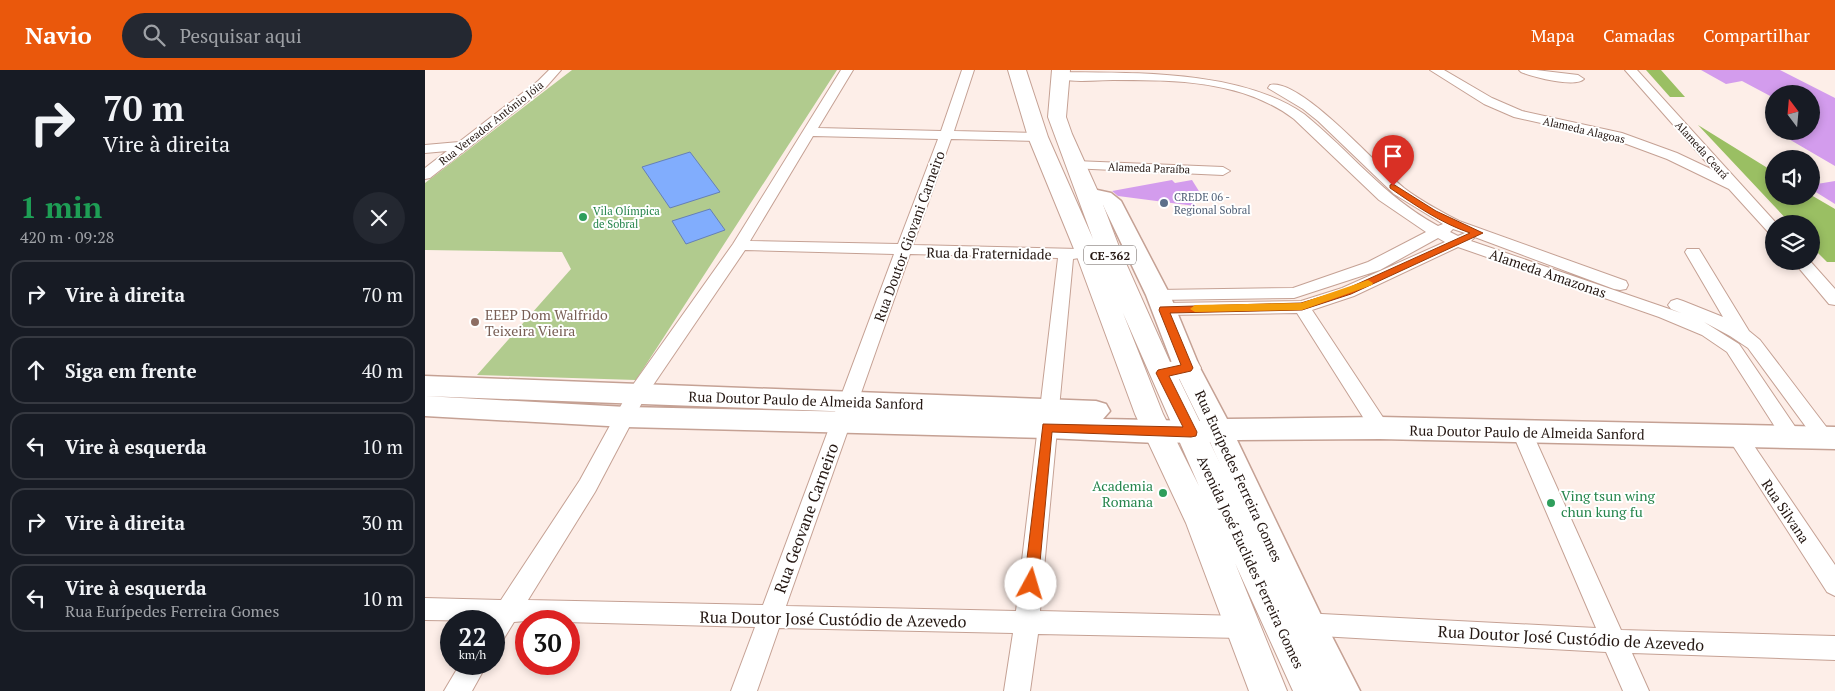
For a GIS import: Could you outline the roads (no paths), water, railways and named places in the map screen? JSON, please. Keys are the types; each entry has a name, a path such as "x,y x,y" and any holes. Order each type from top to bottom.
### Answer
{"main road":[{"name":"Avenida José Euclides Ferreira Gomes","path":"1017,70 1077,254 1180,426 1294,624 1312,691"},
{"name":"CE-362","path":"1060,73 1057,118 1062,134 1109,252 1175,370"},
{"name":"Avenida José Euclides Ferreira Gomes","path":"1180,426 1202,523 1268,691"}],"street":[{"name":"Rua Vereador Antônio Jóia","path":"425,175 542,84 555,70"},
{"path":"505,613 581,497 632,405 740,244 847,70"},
{"name":"Rua Doutor Giovani Carneiro","path":"844,412 968,70"},
{"name":"Alameda Amazonas","path":"1155,70 1202,76 1282,91 1301,100 1393,186 1454,224 1705,315 1741,333 1754,344 1829,437"},
{"name":"Alameda Alagoas","path":"1436,70 1489,101 1518,114 1617,136 1661,152 1735,186"},
{"path":"1525,70 1538,75 1578,79"},
{"name":"Alameda Ceará","path":"1631,70 1765,220"},
{"name":"Alameda Amazonas","path":"1060,73 1202,76"},
{"name":"Alameda Amazonas","path":"1248,85 1285,106 1377,191 1438,233 1458,242 1711,332 1733,348 1791,436"},
{"path":"810,132 1038,137"},
{"path":"1319,136 1337,132"},
{"path":"425,149 462,146"},
{"name":"Alameda Paraíba","path":"1075,165 1223,171"},
{"name":"Rua Eurípedes Ferreira Gomes","path":"1087,194 1104,197 1111,201 1161,302 1175,370 1180,426"},
{"path":"1161,302 1294,293 1374,266 1454,224"},
{"path":"1161,302 1302,307 1348,292 1479,233"},
{"name":"Rua da Fraternidade","path":"740,244 903,251 1077,254"},
{"path":"1693,252 1741,333"},
{"path":"1017,691 1027,624 1048,417 1077,254"},
{"path":"1809,270 1835,300"},
{"path":"1302,307 1380,428"},
{"path":"1742,363 1770,363"},
{"name":"Rua Doutor Paulo de Almeida Sanford","path":"425,386 632,405"},
{"name":"Rua Doutor Paulo de Almeida Sanford","path":"425,406 632,405 1048,417 1180,426 1829,437"},
{"name":"Rua Geovane Carneiro","path":"744,691 844,412"},
{"path":"1522,432 1636,691"},
{"name":"Rua Silvana","path":"1737,436 1835,585"},
{"name":"Rua Doutor José Custódio de Azevedo","path":"425,609 1027,624 1242,627"},
{"path":"1294,624 1342,691"},
{"name":"Rua Doutor José Custódio de Azevedo","path":"1294,624 1614,641 1835,648"},
{"path":"457,691 467,675"}],"water":[{"path":"690,152 720,192 670,208 642,167"},
{"path":"710,209 725,230 686,244 672,221"}],"place":[{"name":"CREDE 06 - Regional Sobral","path":"1164,203"},
{"name":"Vila Olímpica de Sobral","path":"583,217"},
{"name":"EEEP Dom Walfrido Teixeira Vieira","path":"475,322"},
{"name":"Academia Romana","path":"1163,493"},
{"name":"Ving tsun wing chun kung fu","path":"1551,503"}]}
